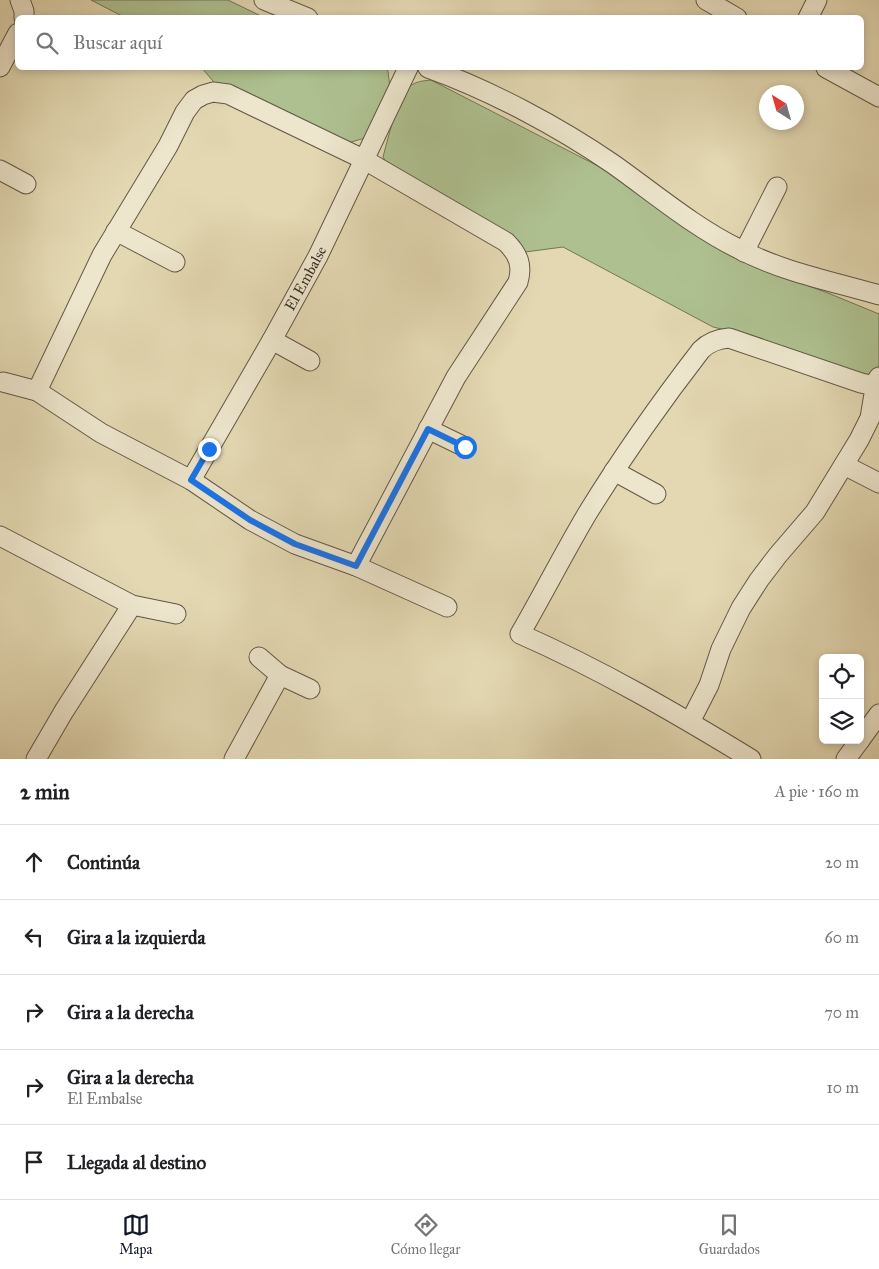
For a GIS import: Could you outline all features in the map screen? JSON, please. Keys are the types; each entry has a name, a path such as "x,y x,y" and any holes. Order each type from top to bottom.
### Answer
{"street":[{"path":"20,0 24,15"},
{"path":"264,0 301,15"},
{"path":"706,0 730,9"},
{"path":"810,15 817,0"},
{"path":"0,67 15,40"},
{"name":"El Embalse","path":"191,480 318,256 407,70"},
{"path":"434,70 453,76 547,123 611,163 699,225 744,252 766,262 879,295"},
{"path":"830,70 879,97"},
{"path":"37,391 102,255 168,146 185,112 194,100 213,92 228,94 363,159 506,242 515,252 520,263 520,274 518,282 456,377 356,566"},
{"path":"0,170 26,184"},
{"path":"744,252 777,187"},
{"path":"116,231 175,262"},
{"path":"751,759 690,722 561,652 520,634 586,515 614,471 656,408 701,350 715,340 729,338 870,385 878,380"},
{"path":"272,340 310,361"},
{"path":"690,722 709,685 721,649 741,608 778,554 815,512 870,418 878,380"},
{"path":"3,382 37,391 101,433 191,480 250,520 295,544 356,566 448,607"},
{"path":"428,429 465,447"},
{"path":"844,465 879,483"},
{"path":"614,471 656,494"},
{"path":"0,536 132,605 176,614"},
{"path":"36,759 132,605"},
{"path":"259,657 280,675 310,689"},
{"path":"234,759 280,675"},
{"path":"864,735 879,714"},
{"path":"846,759 857,744"}],"green space":[{"path":"91,0 228,0 259,15 120,15"},
{"path":"204,70 387,70 390,88 365,138 341,145 218,87"},
{"path":"431,80 600,167 640,194 765,270 879,314 879,365 869,382 739,333 713,327 563,247 525,252 391,171 383,157 393,120 401,100 405,92 412,85"}],"route":[{"path":"209,449 191,480 250,520 295,544 356,566 428,429 465,447"}]}
